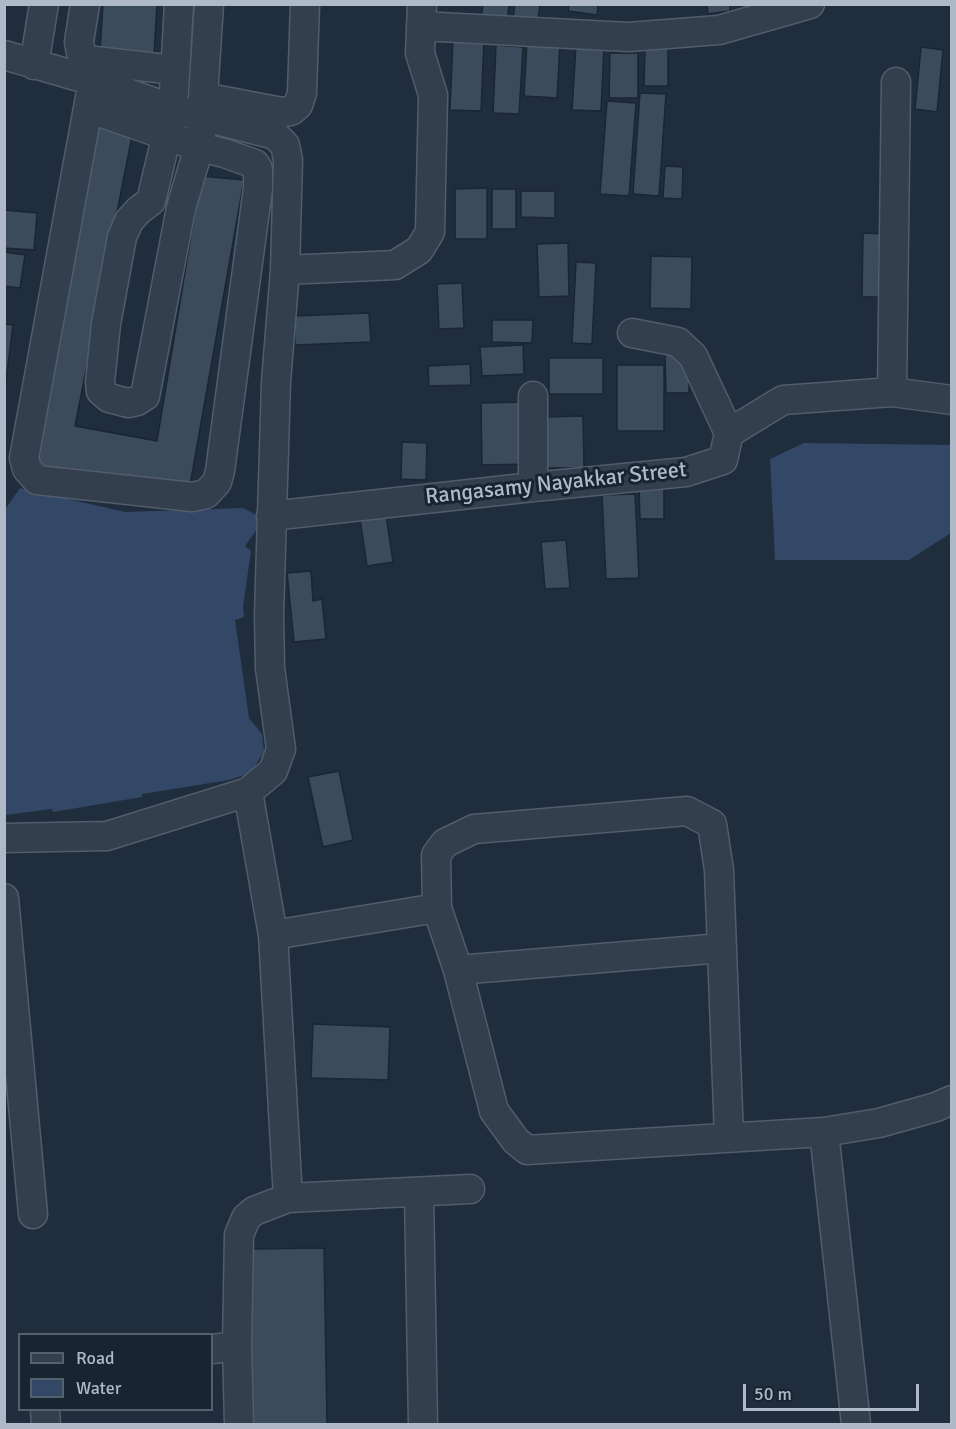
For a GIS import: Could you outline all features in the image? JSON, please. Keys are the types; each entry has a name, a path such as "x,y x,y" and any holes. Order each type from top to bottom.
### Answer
{"street":[{"path":"34,65 44,4"},
{"path":"85,4 79,42 81,53 86,60 174,70"},
{"path":"179,4 170,122 151,201 129,221 122,237 106,324 101,391 109,398 128,403 145,396 181,208 199,147 209,4"},
{"path":"170,122 203,107 282,112 291,111 298,105 302,93 305,4"},
{"path":"285,270 395,265 419,250 430,232 433,94 420,53 422,15 628,37 719,30 810,4"},
{"path":"5,59 34,65 90,94 170,122 199,147 255,164 259,180 220,471 217,482 206,494 192,496 37,480 27,469 24,458 90,94"},
{"path":"892,393 896,82"},
{"path":"4,838 107,836 248,792 273,771 281,749 270,658 268,615 276,382 285,270 288,160 285,145 275,135 203,107"},
{"path":"151,201 181,208"},
{"path":"632,333 678,342 693,356 729,433 783,400 892,393 951,400"},
{"path":"533,396 533,487"},
{"name":"Rangasamy Nayakkar Street","path":"271,516 686,472 723,460 729,433"},
{"path":"248,792 273,935 288,1198"},
{"path":"729,1137 719,870 712,824 687,811 474,829 445,843 436,855 437,908 458,970 494,1110 516,1141 527,1150 824,1132 879,1123 936,1107 951,1100"},
{"path":"4,898 33,1214"},
{"path":"273,935 437,908"},
{"path":"458,970 722,948"},
{"path":"824,1132 856,1425"},
{"path":"239,1425 224,1348 239,1235 246,1218 254,1211 288,1198 470,1189"},
{"path":"419,1193 423,1425"}],"water":[{"path":"804,443 951,445 951,533 909,560 775,560 770,459"},
{"path":"20,488 125,512 243,508 258,516 257,529 245,546 251,551 243,607 244,617 235,620 249,718 262,734 264,751 251,773 229,780 142,794 142,797 53,812 52,809 5,815 4,511"}],"building":[{"path":"103,4 157,4 154,54 100,51"},
{"path":"483,4 509,4 507,23 481,21"},
{"path":"515,4 540,4 537,29 512,26"},
{"path":"569,4 598,4 597,15 568,11"},
{"path":"707,4 730,4 730,11 708,14"},
{"path":"453,39 484,41 481,111 450,110"},
{"path":"527,41 560,42 557,98 524,96"},
{"path":"496,45 523,47 519,114 493,113"},
{"path":"576,45 604,47 601,111 572,110"},
{"path":"921,47 943,50 937,112 915,109"},
{"path":"645,48 668,48 668,86 644,86"},
{"path":"610,53 638,53 638,98 609,98"},
{"path":"640,93 666,94 659,196 633,194"},
{"path":"607,101 636,103 629,196 600,194"},
{"path":"92,124 132,136 75,426 157,441 201,176 244,180 189,491 37,470"},
{"path":"665,166 683,167 682,199 663,198"},
{"path":"487,188 487,239 455,239 455,189"},
{"path":"492,189 516,189 516,229 492,229"},
{"path":"521,191 555,191 555,218 521,217"},
{"path":"4,210 37,213 34,250 4,248"},
{"path":"863,233 884,234 882,297 862,297"},
{"path":"568,243 569,296 539,297 537,244"},
{"path":"4,252 25,255 20,288 4,286"},
{"path":"651,256 692,257 691,309 650,308"},
{"path":"576,262 596,263 592,344 572,343"},
{"path":"462,283 464,328 439,329 437,284"},
{"path":"369,313 371,342 295,345 294,316"},
{"path":"492,320 533,320 532,343 492,342"},
{"path":"4,324 13,325 6,380 4,379"},
{"path":"523,345 524,374 482,376 480,347"},
{"path":"689,353 689,393 666,393 665,354"},
{"path":"549,358 603,358 603,394 549,394"},
{"path":"470,364 471,385 429,386 428,366"},
{"path":"617,365 664,365 664,431 617,431"},
{"path":"525,402 527,464 482,465 481,403"},
{"path":"583,416 584,468 543,468 542,417"},
{"path":"402,442 427,443 426,480 401,479"},
{"path":"639,489 664,489 664,519 640,519"},
{"path":"635,494 639,578 606,579 602,495"},
{"path":"386,515 393,562 367,566 360,519"},
{"path":"566,540 570,588 545,589 541,542"},
{"path":"311,571 313,601 322,599 326,639 294,642 287,573"},
{"path":"339,771 353,840 323,847 308,777"},
{"path":"313,1024 390,1027 388,1080 311,1078"},
{"path":"324,1248 327,1424 251,1424 248,1249"}]}
